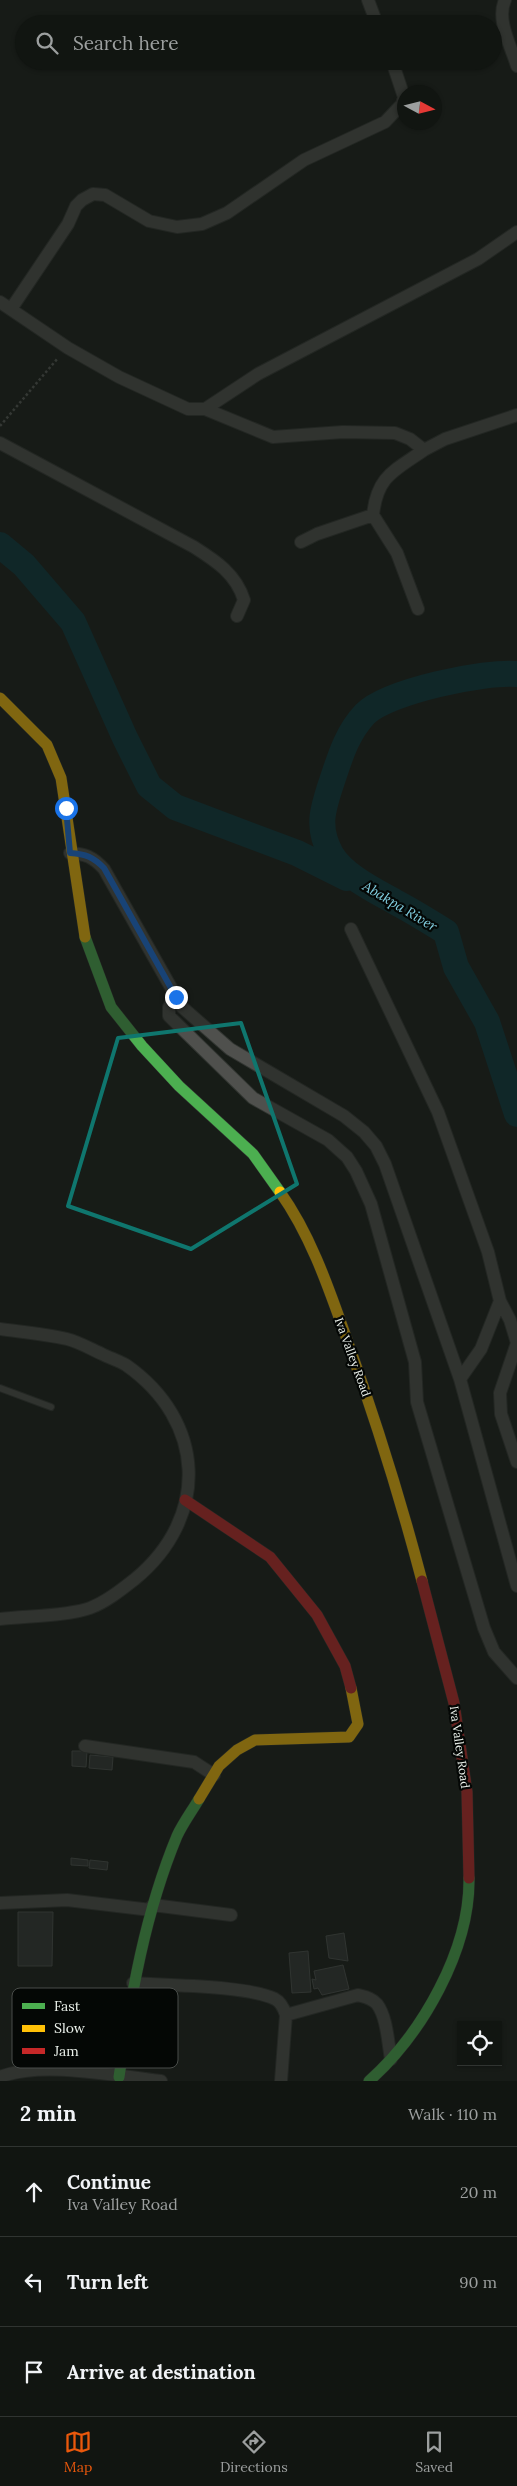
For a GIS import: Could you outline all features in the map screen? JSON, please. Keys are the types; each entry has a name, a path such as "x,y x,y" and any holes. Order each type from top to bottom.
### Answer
{"street":[{"path":"368,0 374,15"},
{"path":"505,0 502,8 503,22 517,66"},
{"path":"395,70 404,98 402,104 385,122 304,160 227,213 202,224 177,228 149,221 105,196 93,194 82,200 76,206 68,224 5,306 68,348 119,377 188,410 205,409 273,437 343,432 395,433 410,439 424,450"},
{"path":"205,409 258,374 478,259 517,232"},
{"path":"418,609 397,553 373,515 379,487 392,472 424,450 445,439 517,416"},
{"path":"0,443 194,547 214,560 239,586 244,600 237,616"},
{"path":"302,542 317,534 373,515"},
{"name":"Iva Valley Road","path":"0,698 47,745 61,778 70,853 83,933 111,1007 142,1046 179,1086 253,1154 295,1213 334,1303 373,1411 402,1506 454,1703 466,1792 470,1886 466,1919 443,1980 416,2030 391,2060 368,2081"},
{"path":"70,853 83,854 94,858 104,868 182,1007 230,1049 344,1116 364,1132 376,1146 385,1164 460,1379 517,1586"},
{"path":"351,929 438,1112 488,1252 500,1301 510,1320 517,1343 515,1357 500,1393 501,1414 517,1462"},
{"path":"176,997 169,1007 169,1016 240,1087 253,1098 328,1140 347,1157 356,1171 370,1204 415,1362 416,1402 484,1628 494,1652 517,1678"},
{"path":"460,1379 481,1349 500,1301"},
{"path":"0,1329 69,1339 125,1364 153,1387 182,1430 189,1469 188,1490 178,1523 166,1547 145,1570 120,1591 90,1608 0,1619"},
{"path":"132,1988 152,1907 178,1834 220,1766 237,1750 255,1740 349,1737 358,1724 355,1702 345,1666 316,1614 270,1557 185,1500"},
{"path":"85,1746 194,1762 214,1775"},
{"path":"0,1903 67,1900 231,1915"},
{"path":"133,1983 240,1991 276,2000 283,2007 286,2014 281,2081"},
{"path":"286,2014 358,1995 369,1998 377,2004 383,2019 391,2060"},
{"path":"119,2076 120,2068"},
{"path":"0,2077 29,2070 52,2070 161,2081"}],"lane":[{"path":"0,1388 51,1407"}],"path":[{"path":"0,426 47,369 68,348"}],"highlighted area":[{"path":"241,1023 297,1184 191,1249 68,1206 118,1038"}],"building":[{"path":"72,1751 87,1751 86,1767 72,1766"},
{"path":"90,1755 113,1757 112,1770 89,1768"},
{"path":"71,1858 88,1860 88,1866 71,1865"},
{"path":"90,1860 108,1862 107,1870 89,1868"},
{"path":"18,1912 53,1912 52,1966 18,1966"},
{"path":"344,1933 348,1961 329,1958 326,1936"},
{"path":"308,1951 311,1992 292,1993 289,1953"},
{"path":"343,1965 349,1989 322,1995 318,1988 314,1989 312,1979 316,1980 314,1971"}],"waterway":[{"path":"0,545 24,565 73,622 125,738 149,786 175,807 297,853 347,878"},
{"name":"Abakpa River","path":"517,674 461,679 415,690 377,706 365,714 353,729 341,754 322,818 326,844 331,854 344,869 370,888 446,932 456,967 487,1022 517,1114"}],"traffic: fast":[{"path":"85,937 111,1007 142,1046 179,1086 253,1154 280,1192"},
{"path":"134,1988 148,1924 166,1865 177,1836 199,1799"},
{"path":"369,2081 389,2062 407,2040 439,1989 452,1961 461,1933 467,1905 469,1878"},
{"path":"119,2077 120,2068"}],"traffic: slow":[{"path":"0,698 47,745 61,778 85,937"},
{"path":"280,1192 291,1208 309,1243 332,1297 386,1456 422,1581"},
{"path":"199,1799 219,1766 237,1750 255,1740 349,1737 358,1724 351,1688"}],"traffic: jam":[{"path":"185,1500 270,1557 317,1615 345,1666 351,1688"},
{"path":"422,1581 454,1703 467,1792 469,1878"}],"route":[{"path":"66,808 70,853 83,854 94,858 104,868 176,997"}]}
